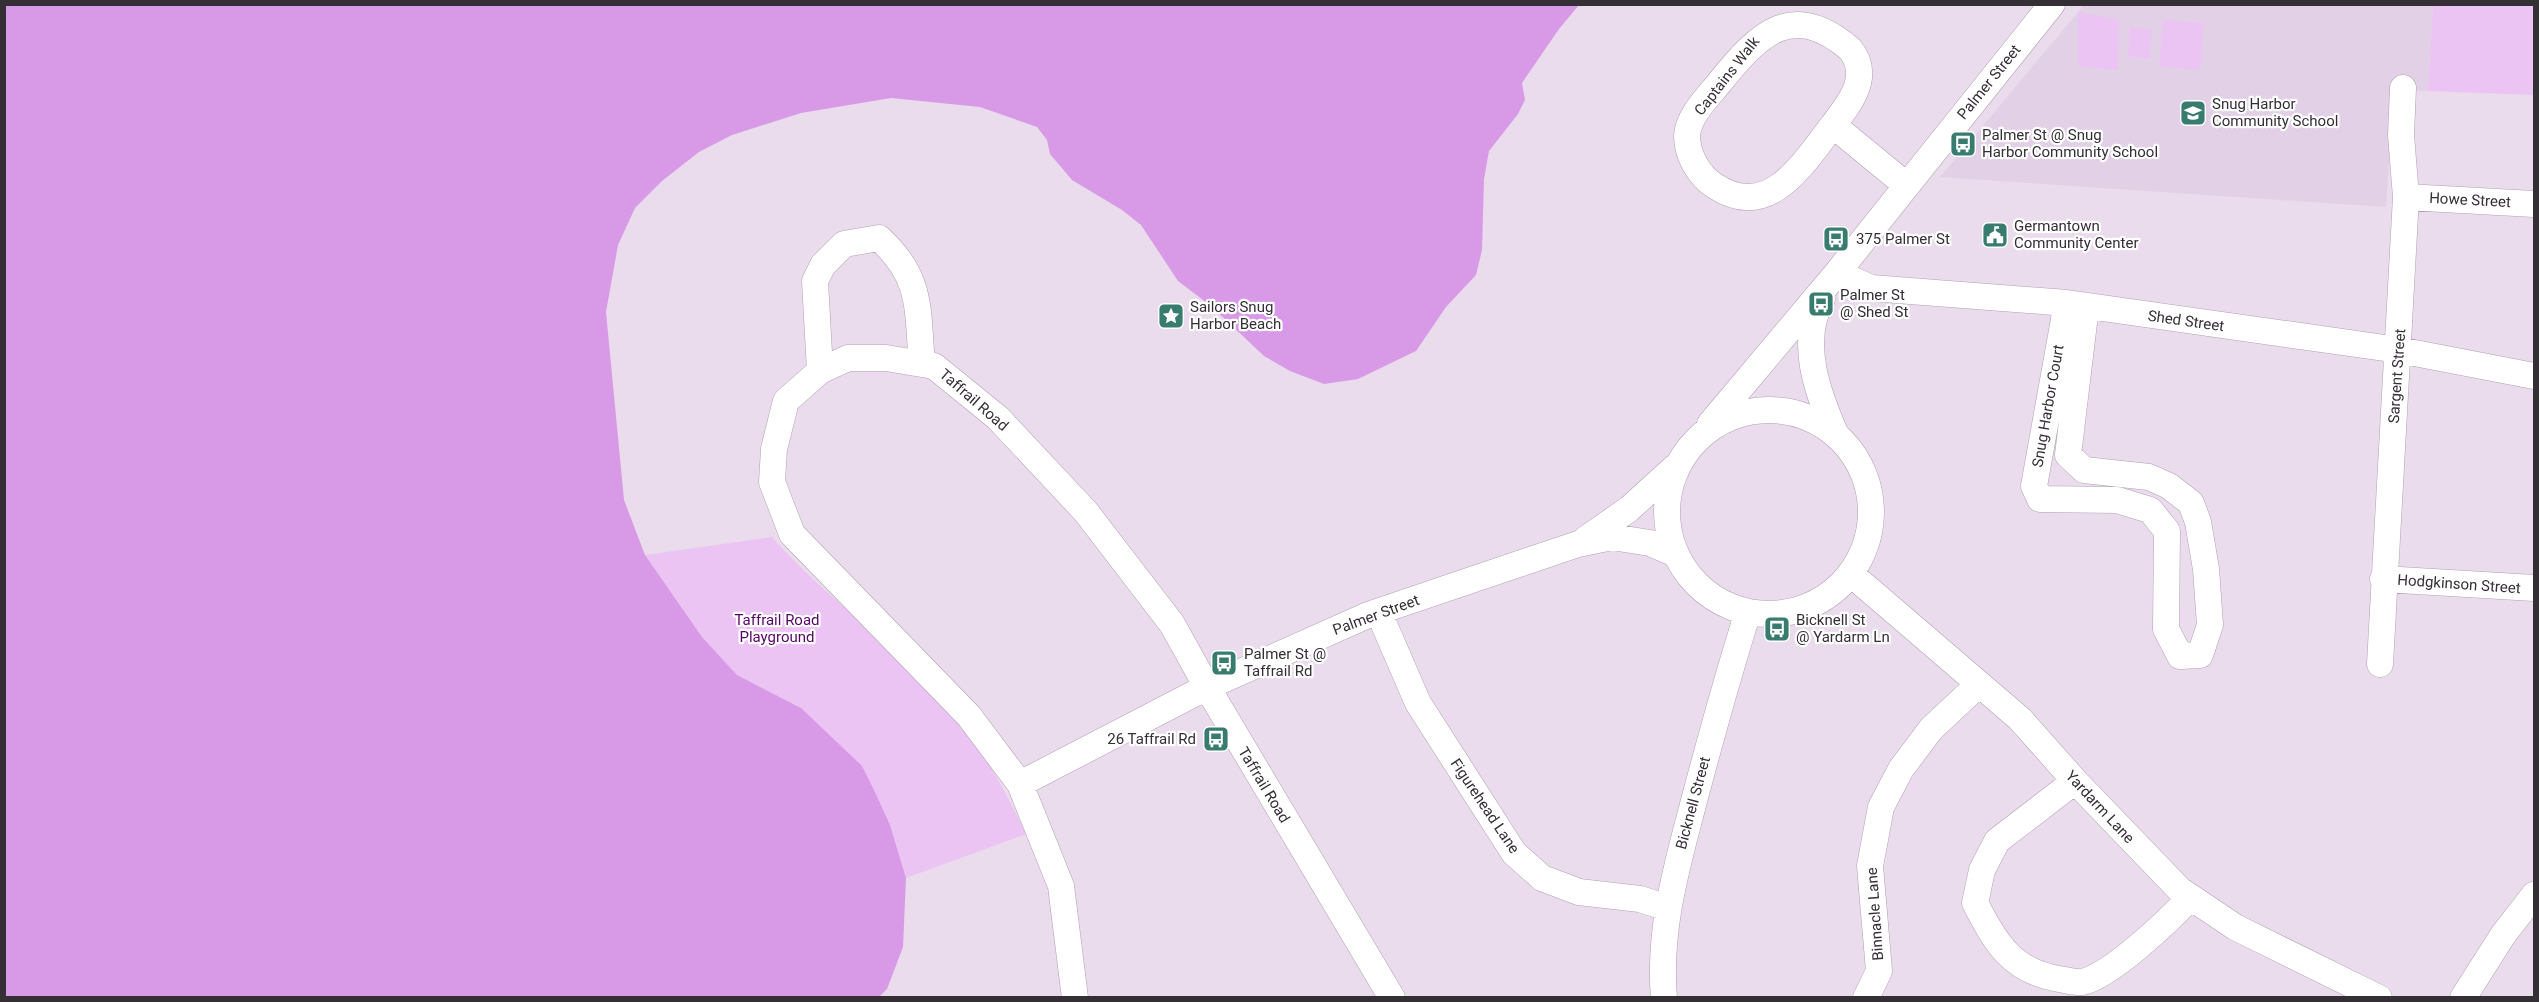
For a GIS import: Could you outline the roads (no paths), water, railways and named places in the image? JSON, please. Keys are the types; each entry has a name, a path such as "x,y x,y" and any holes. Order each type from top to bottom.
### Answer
{"street":[{"name":"Palmer Street","path":"1701,435 1838,273 2052,4"},
{"name":"Captains Walk","path":"1789,18 1815,19 1836,33 1853,53 1860,68 1859,83 1849,104 1833,125 1794,175 1772,192 1753,196 1737,195 1714,186 1697,168 1689,153 1687,134 1694,116 1751,43 1764,30 1789,18"},
{"name":"Sargent Street","path":"2380,664 2406,197 2401,135 2403,88"},
{"path":"1833,125 1906,185"},
{"name":"Howe Street","path":"2406,197 2535,204"},
{"path":"820,371 815,281 824,265 844,244 879,238 897,254 914,285 922,364"},
{"name":"Palmer Street","path":"1836,435 1818,394 1812,362 1812,331 1818,308 1838,273"},
{"name":"Shed Street","path":"1838,273 1871,288 2076,305 2399,350 2535,376"},
{"name":"Snug Harbor Court","path":"2076,305 2068,455 2084,470 2149,477 2169,486 2191,503 2198,522 2206,569 2210,625 2200,655 2180,656 2166,629 2167,531 2150,510 2117,500 2040,500 2034,486 2076,305"},
{"name":"Taffrail Road","path":"1074,998 1061,886 1020,784 969,716 792,534 772,482 774,449 786,401 820,371 848,358 886,358 934,366 998,418 1086,512 1172,624 1392,998"},
{"path":"1754,410 1783,410 1810,418 1836,435 1856,458 1868,487 1872,517 1866,547 1851,574 1835,591 1805,608 1771,615 1748,612 1725,605 1705,592 1688,575 1676,554 1667,524 1668,494 1678,465 1701,435 1725,419 1754,410"},
{"name":"Palmer Street","path":"1578,544 1629,509 1678,465"},
{"name":"Palmer Street","path":"1020,784 1207,687 1379,613 1578,544 1612,537 1650,543 1676,554"},
{"name":"Yardarm Lane","path":"1851,574 2020,719 2138,849 2190,898 2235,927 2379,998"},
{"name":"Hodgkinson Street","path":"2383,579 2535,588"},
{"name":"Bicknell Street","path":"1664,998 1664,941 1668,908 1725,686 1748,612"},
{"name":"Figurehead Lane","path":"1379,613 1418,703 1514,854 1542,878 1579,892 1640,899 1668,908"},
{"name":"Binnacle Lane","path":"1866,998 1879,971 1870,866 1881,807 1901,769 1931,729 1979,684"},
{"path":"2075,781 1997,841 1982,870 1975,903 2001,949 2030,970 2052,978 2081,982 2102,972 2160,928 2190,898"},
{"path":"2463,998 2503,935 2535,895"}],"place":[{"name":"Snug Harbor Community School","path":"2193,113"},
{"name":"Palmer St @ Snug Harbor Community School","path":"1963,144"},
{"name":"Germantown Community Center","path":"1995,235"},
{"name":"375 Palmer St","path":"1836,239"},
{"name":"Palmer St @ Shed St","path":"1821,304"},
{"name":"Sailors Snug Harbor Beach","path":"1171,316"},
{"name":"Bicknell St @ Yardarm Ln","path":"1777,629"},
{"name":"Palmer St @ Taffrail Rd","path":"1224,663"},
{"name":"26 Taffrail Rd","path":"1216,739"}],"park label":[{"name":"Taffrail Road Playground","path":"777,628"}]}
